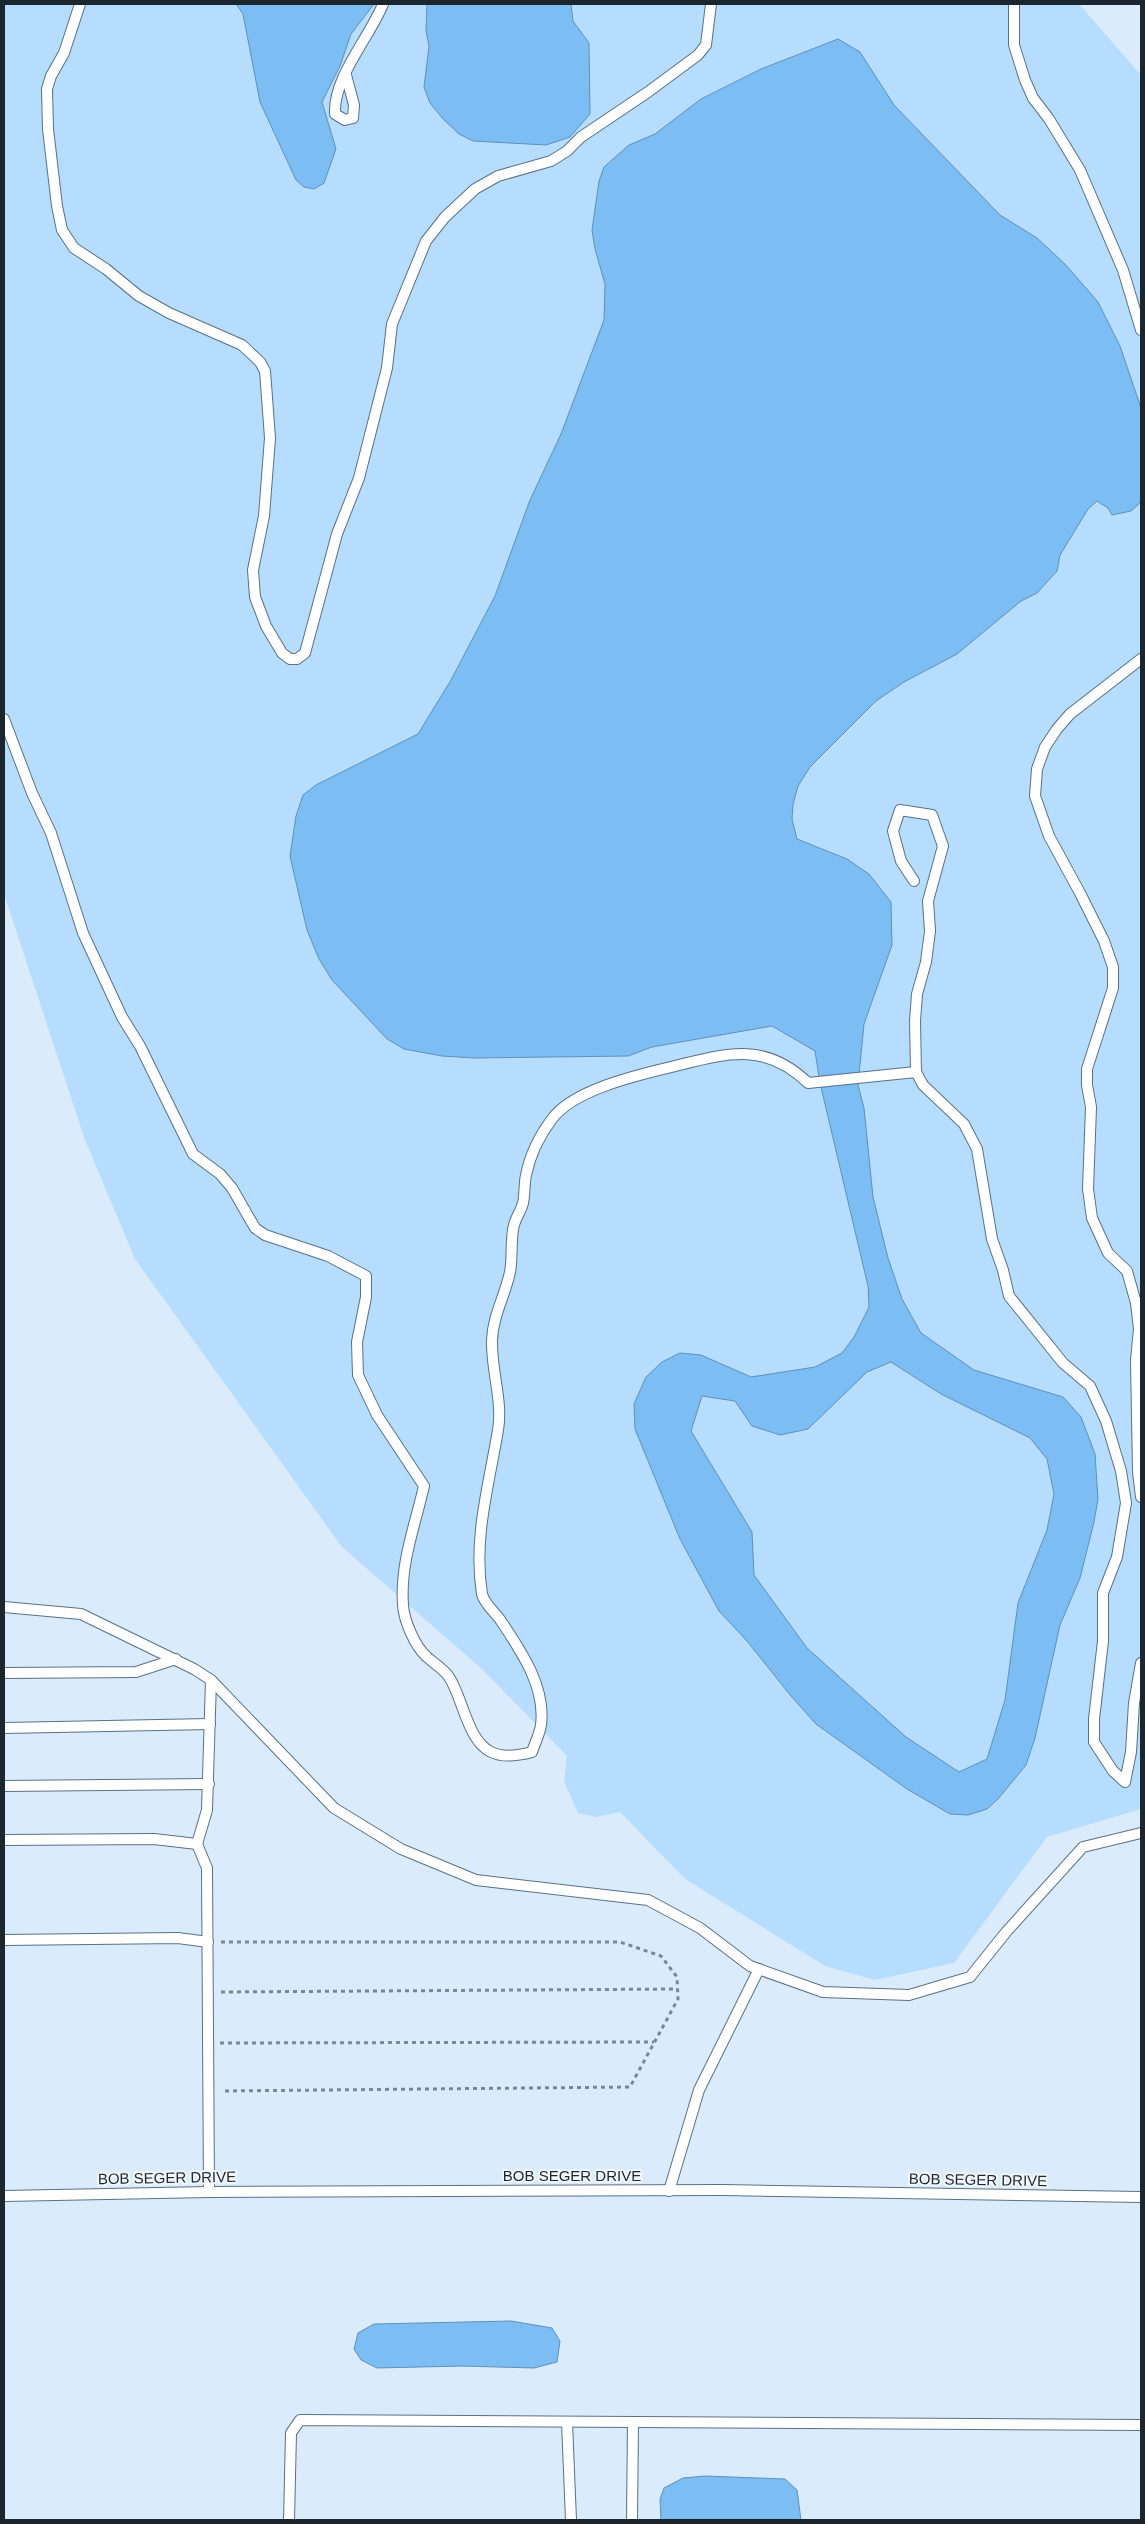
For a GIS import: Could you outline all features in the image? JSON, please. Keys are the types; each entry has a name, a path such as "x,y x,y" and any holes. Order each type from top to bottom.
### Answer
{"lane":[{"path":"80,4 64,53 51,76 47,98 54,181 62,230 74,248 106,269 139,296 169,313 242,345 260,362 264,371 270,438 264,516 253,570 255,597 266,626 282,653 290,658 297,659 306,653 337,534 359,478 387,368 392,324 426,241 445,217 475,189 498,176 551,161 567,151 581,137 698,55 706,45 711,4"},
{"path":"346,76 354,54 378,16 383,4"},
{"path":"1014,4 1014,45 1025,80 1033,98 1049,119 1080,170 1122,270 1141,330"},
{"path":"1141,659 1070,714 1058,729 1044,748 1038,769 1035,796 1049,836 1104,941 1113,967 1113,988 1088,1069 1087,1085 1091,1107 1088,1189 1092,1218 1108,1253 1126,1271 1136,1303 1139,1329 1136,1360 1138,1472 1141,1497"},
{"path":"4,719 32,792 52,833 83,933 122,1017 140,1046 193,1154 220,1174 232,1188 256,1228 265,1235 328,1256 366,1276 366,1297 357,1342 358,1374 377,1415 424,1486 406,1549 403,1571 402,1608 414,1637 424,1654 448,1676 472,1733 491,1752 519,1756 532,1752 541,1725 541,1697 532,1671 500,1619 482,1597 480,1558 482,1512 498,1428 492,1340 495,1315 510,1272 514,1225 523,1204 526,1174 537,1144 552,1118 569,1101 650,1072 722,1054 745,1053 772,1058 788,1066 808,1083 916,1072"},
{"path":"914,881 901,861 893,831 900,810 932,815 943,846 928,900 930,931 926,962 917,994 915,1021 916,1072 923,1085 964,1124 977,1149 992,1240 1003,1270 1009,1296 1063,1363 1090,1386 1106,1421 1121,1471 1126,1503 1118,1557 1104,1593 1103,1641 1094,1719 1094,1742 1113,1771 1125,1782 1131,1752 1134,1703 1141,1662"},
{"path":"4,1607 81,1614 176,1659 211,1680 334,1808 401,1850 476,1880 648,1900 700,1928 750,1966 823,1992 909,1995 970,1977 1007,1931 1083,1847 1141,1833"},
{"path":"4,1673 136,1672 176,1659"},
{"path":"209,2192 207,1868 197,1844 207,1810 211,1680"},
{"path":"4,1728 210,1724"},
{"path":"4,1786 209,1784"},
{"path":"4,1840 154,1839 197,1844"},
{"path":"4,1940 178,1938 208,1942"},
{"path":"669,2191 699,2090 759,1970"},
{"name":"BOB SEGER DRIVE","path":"4,2196 209,2192 669,2191 1141,2197"},
{"path":"290,2520 290,2433 300,2420 1141,2425"},
{"path":"567,2422 571,2520"},
{"path":"632,2520 633,2422"}],"path":[{"path":"208,1942 620,1942 661,1956 677,1977 678,1989 678,1999 630,2087 209,2091"},
{"path":"208,1992 678,1989"},
{"path":"209,2043 655,2042"}],"shaded area":[{"path":"4,4 1079,4 1141,75 1141,1809 1047,1837 954,1963 875,1980 825,1966 685,1879 620,1812 596,1817 578,1813 564,1781 567,1756 482,1669 342,1547 135,1259 85,1140 4,894"},
{"path":"236,4 374,4 351,34 340,66 322,102 336,149 324,183 314,189 304,187 296,180 260,102 243,14"},
{"path":"427,4 571,4 573,21 589,43 590,114 570,137 546,145 473,141 459,134 430,103 424,87 429,46 426,31"},
{"path":"838,39 860,52 894,105 1000,215 1037,238 1065,264 1098,302 1120,346 1141,408 1141,502 1131,511 1112,515 1108,508 1097,501 1088,509 1060,555 1057,571 1037,593 1021,601 957,654 904,682 876,701 810,767 798,786 793,804 792,819 797,839 847,859 869,874 891,902 892,945 864,1024 858,1085 864,1108 873,1197 888,1258 902,1299 921,1333 974,1370 1063,1397 1081,1417 1095,1454 1098,1499 1094,1522 1080,1578 1060,1625 1035,1738 1026,1765 998,1799 987,1809 968,1815 950,1814 907,1789 816,1724 791,1696 747,1641 719,1611 680,1539 635,1429 634,1404 646,1377 662,1362 680,1353 701,1355 751,1377 815,1367 842,1353 854,1337 869,1307 868,1286 820,1083 815,1051 772,1026 652,1047 628,1056 474,1058 442,1056 404,1049 387,1039 332,980 319,959 307,930 290,856 296,816 303,795 316,785 418,734 451,680 495,596 530,500 561,434 604,320 605,284 595,249 592,230 599,181 604,167 629,145 655,134 701,99 761,69","holes":["891,1362 941,1394 1030,1438 1047,1459 1054,1494 1047,1530 1018,1603 1005,1700 987,1759 959,1772 906,1737 807,1648 754,1575 752,1532 691,1431 702,1396 735,1401 752,1426 780,1435 808,1429 867,1372"]},
{"path":"511,2321 552,2328 560,2341 557,2362 534,2368 462,2366 377,2368 361,2360 354,2349 358,2333 374,2324"},
{"path":"705,2476 785,2479 797,2490 801,2520 661,2520 660,2499 664,2488 683,2478"}]}
